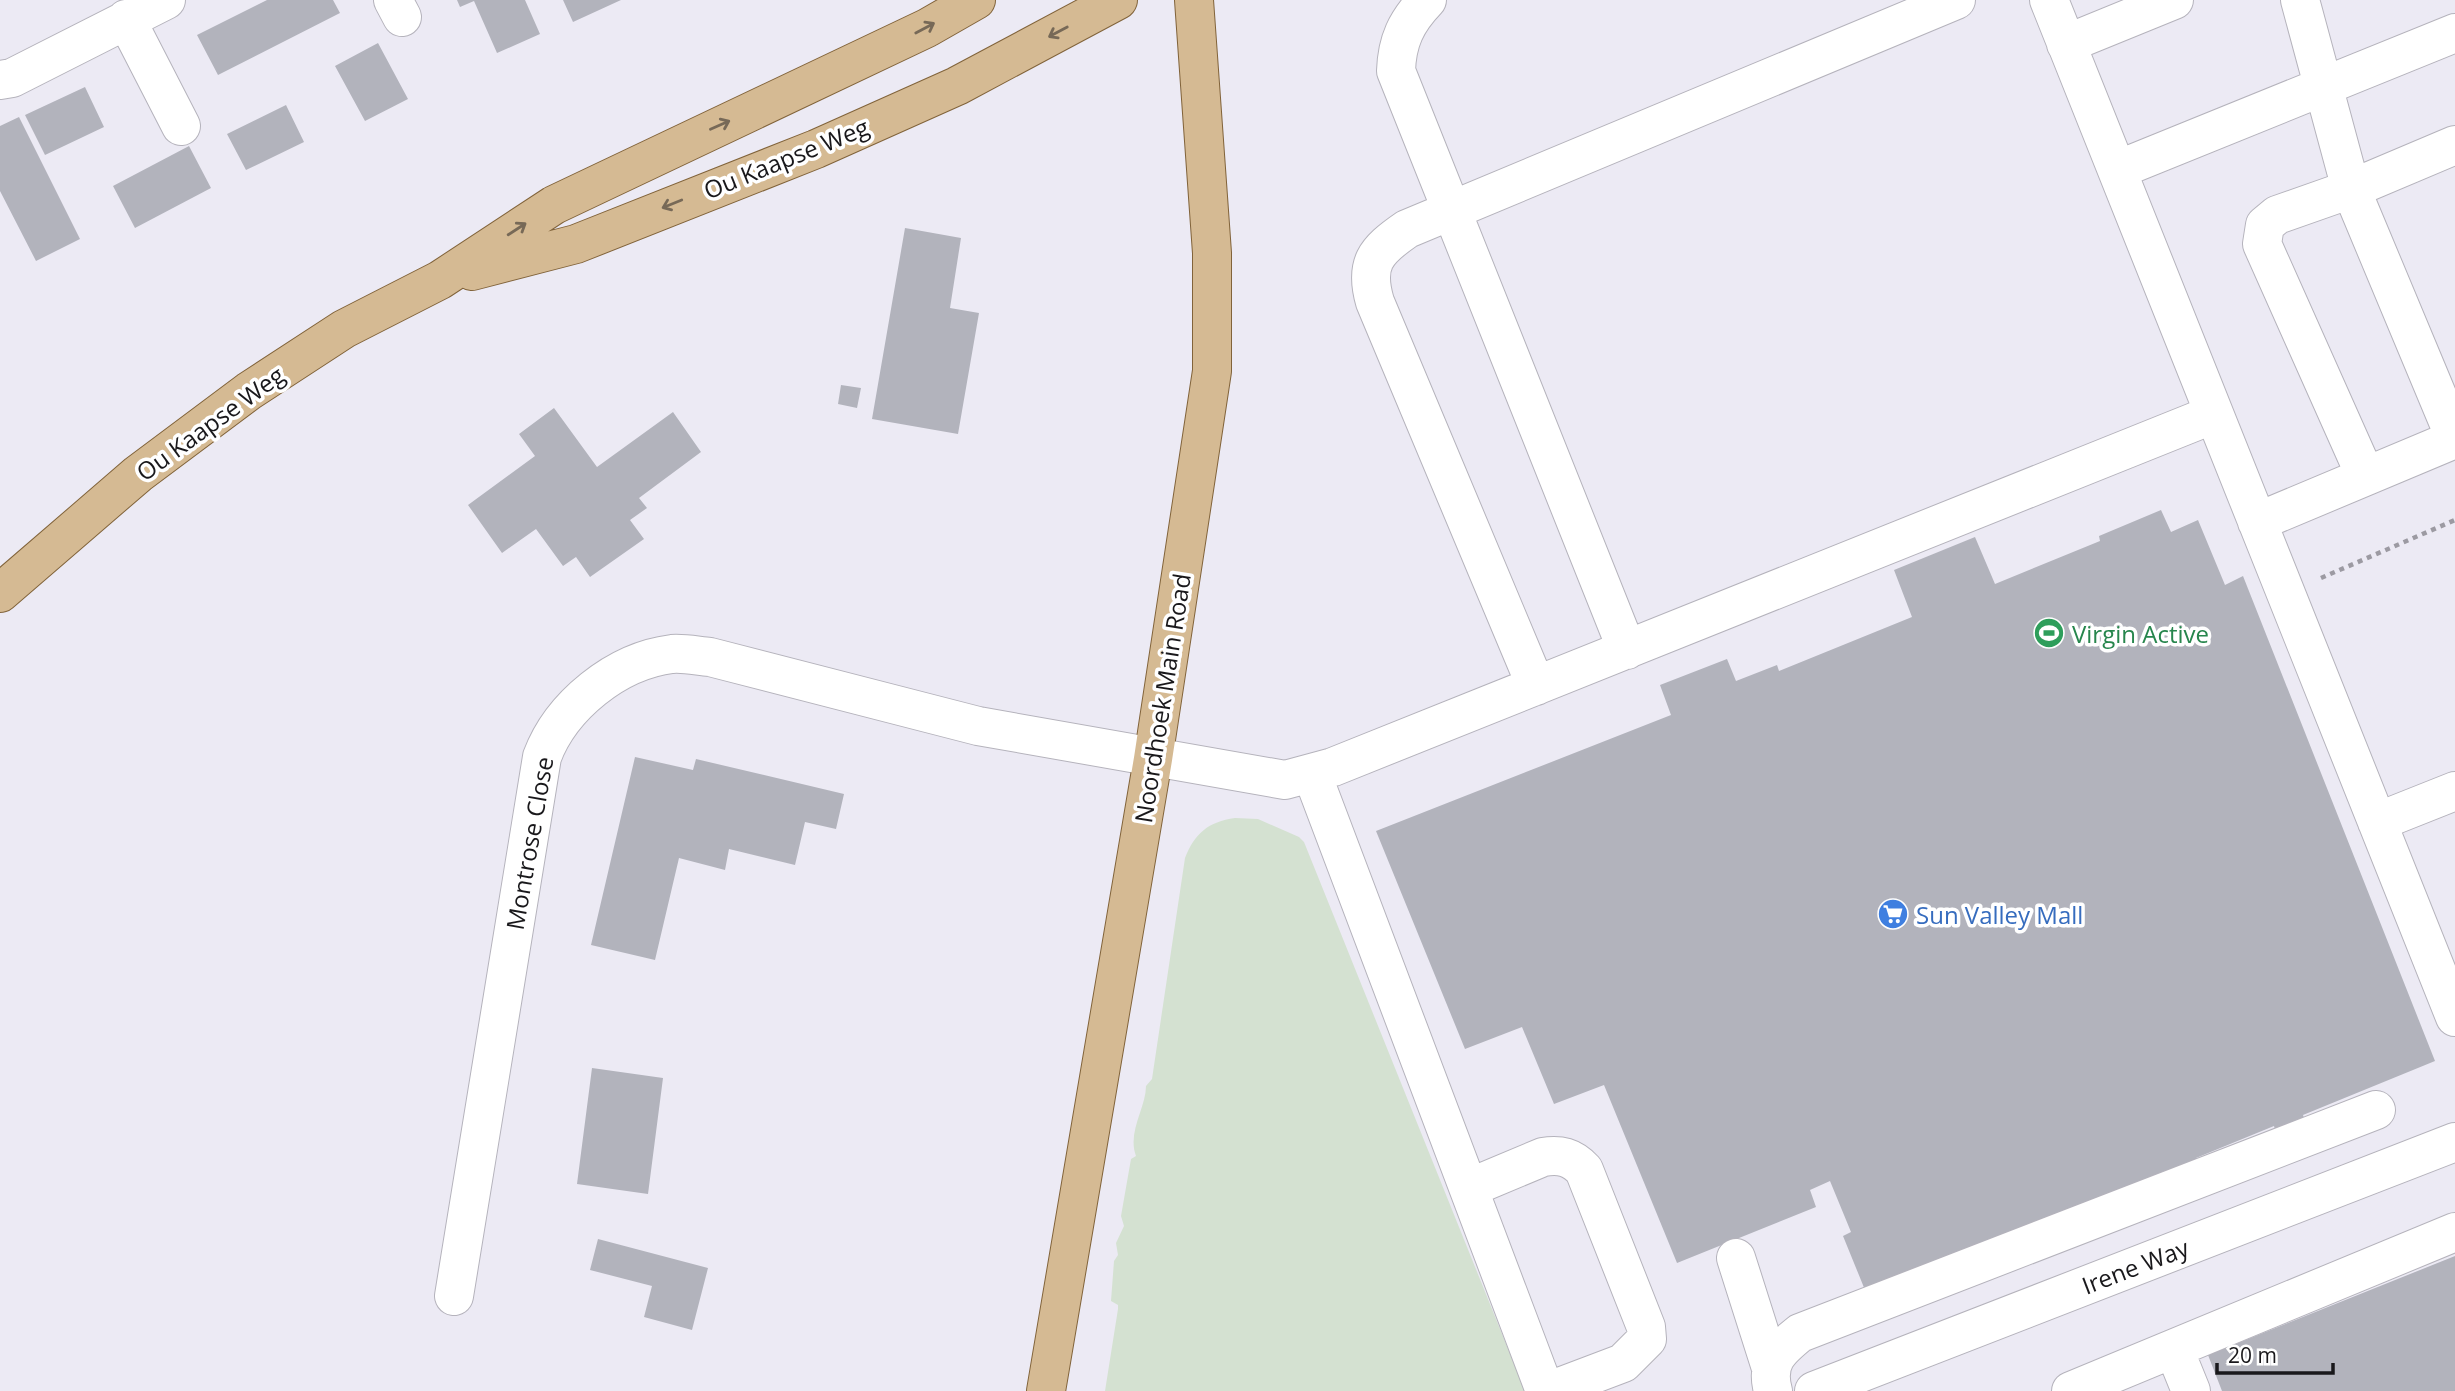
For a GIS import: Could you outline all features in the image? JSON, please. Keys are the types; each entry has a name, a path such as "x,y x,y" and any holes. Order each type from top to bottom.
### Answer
{"main road":[{"name":"Ou Kaapse Weg","path":"0,593 138,474 249,391 344,329 440,280 554,205 927,28 976,0"},
{"name":"Ou Kaapse Weg","path":"440,280 576,244 816,149 957,86 1118,0"},
{"name":"Noordhoek Main Road","path":"1046,1391 1153,759 1212,371 1211,239 1194,0"}],"street":[{"path":"0,80 12,78 166,0"},
{"path":"1427,0 1411,17 1396,47 1396,71 1627,650"},
{"path":"1536,686 1369,281 1372,262 1388,242 1407,229 1956,0"},
{"path":"2049,0 2455,1017"},
{"path":"2066,44 2174,0"},
{"path":"2257,522 2455,438 2351,189 2300,0"},
{"path":"126,19 181,126"},
{"path":"2117,170 2455,33"},
{"path":"2365,475 2262,244 2264,225 2271,218 2351,189 2455,145"},
{"name":"Montrose Close","path":"454,1296 542,757 551,734 578,702 605,681 638,664 673,654 710,657 978,726 1153,759 1285,780 1312,774 1536,686 2214,414"},
{"path":"1312,774 1469,1188 1547,1391 1623,1363 1647,1339 1646,1327 1584,1170 1576,1161 1555,1155 1543,1157 1469,1188"},
{"path":"2377,822 2455,791"},
{"path":"1772,1378 1776,1352 1800,1333 2376,1110"},
{"name":"Irene Way","path":"1814,1391 2455,1142"},
{"path":"2071,1391 2455,1232"},
{"path":"1736,1258 1772,1378"},
{"path":"2174,1349 2191,1391"}],"path":[{"path":"2286,593 2455,520"}],"green space":[{"path":"1235,818 1258,819 1299,837 1304,842 1525,1391 1105,1391 1118,1309 1118,1305 1111,1301 1114,1261 1118,1255 1116,1243 1124,1226 1121,1216 1131,1159 1136,1156 1135,1129 1146,1086 1152,1079 1185,858 1193,842 1204,830 1217,822"}],"building":[{"path":"267,0 333,0 340,13 218,75 197,35"},
{"path":"457,0 525,0 540,34 497,53 474,1 460,7"},
{"path":"563,0 621,0 573,22"},
{"path":"378,43 408,99 365,121 335,66"},
{"path":"85,87 104,127 45,155 25,115"},
{"path":"286,105 304,142 246,170 227,134"},
{"path":"19,117 80,239 36,261 0,191 0,126"},
{"path":"189,146 211,188 135,228 113,186"},
{"path":"905,228 961,238 950,308 979,313 958,434 872,419"},
{"path":"841,385 861,388 857,408 838,404"},
{"path":"554,408 597,467 673,412 701,452 639,498 647,508 630,520 644,539 590,577 576,557 563,566 536,529 502,553 468,505 535,456 519,434"},
{"name":"Sun Valley Mall","path":"2161,510 2171,532 2198,520 2225,585 2243,576 2435,1061 2303,1115 2306,1124 2277,1136 2274,1126 2196,1158 2200,1167 2170,1178 2167,1170 1865,1290 1843,1236 1851,1232 1830,1181 1810,1190 1816,1207 1677,1263 1604,1085 1554,1104 1522,1027 1465,1049 1376,831 1671,715 1660,685 1727,659 1736,681 1777,665 1779,671 1912,617 1894,570 1975,537 1995,584 2100,541 2099,536"},
{"path":"635,757 693,770 696,759 844,794 836,829 805,822 795,865 729,849 725,870 679,858 655,960 591,945"},
{"path":"592,1068 663,1078 648,1194 577,1184"},
{"path":"598,1239 708,1268 692,1330 644,1317 652,1286 590,1270"},
{"path":"2455,1256 2455,1391 2222,1391 2208,1355"}],"place":[{"name":"Virgin Active","path":"2049,633"},
{"name":"Sun Valley Mall","path":"1893,914"}]}
